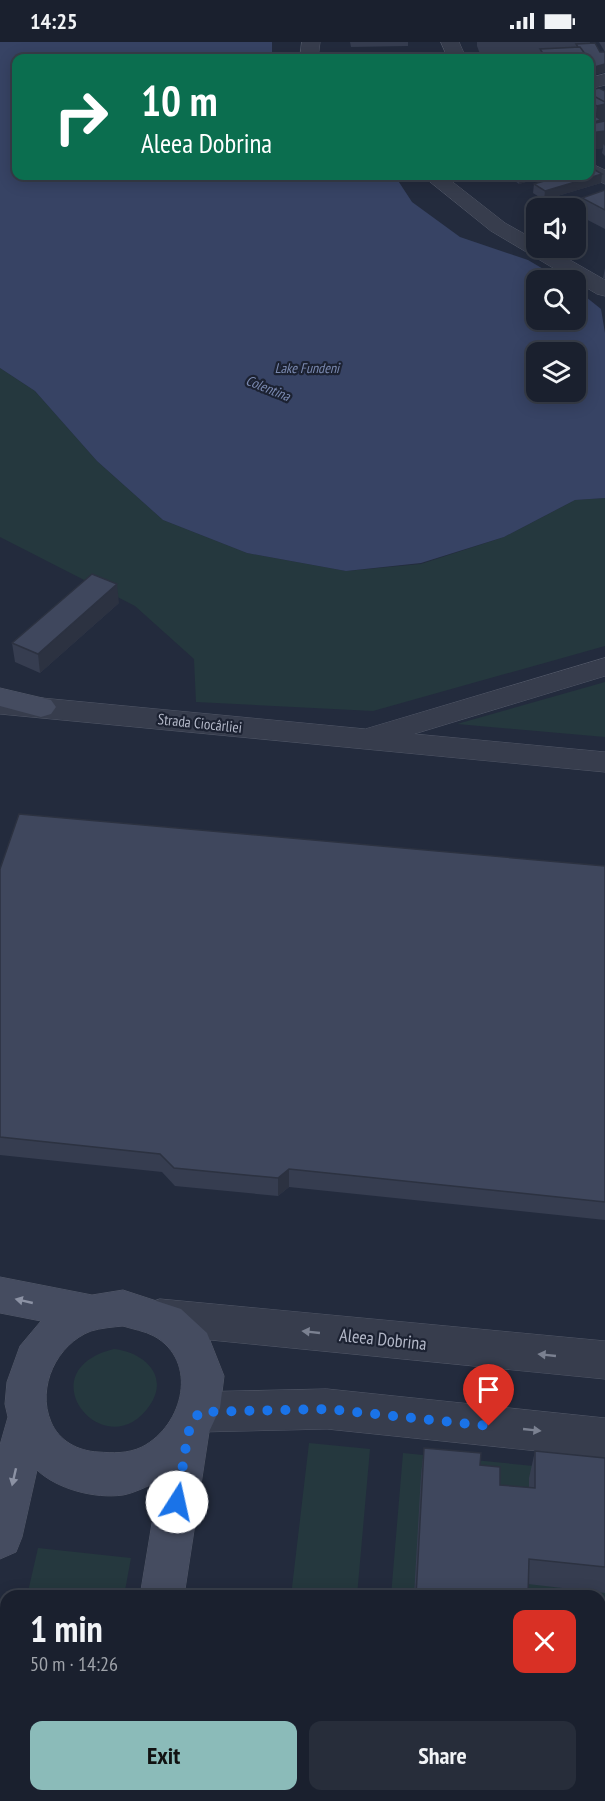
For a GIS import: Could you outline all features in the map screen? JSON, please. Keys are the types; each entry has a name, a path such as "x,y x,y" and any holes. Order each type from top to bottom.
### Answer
{"main road":[{"path":"0,697 41,706"},
{"path":"0,716 41,706"},
{"path":"0,1295 91,1312 123,1308 160,1317 175,1326 197,1354 204,1385 194,1423 163,1590"},
{"path":"0,1537 17,1408 27,1376 43,1345 65,1325 91,1312"},
{"path":"17,1408 34,1437 59,1462 81,1471 101,1475 129,1472 152,1464 166,1456 194,1423"}],"street":[{"path":"438,180 498,226 605,289"},
{"name":"Strada Ciocârliei","path":"360,740 605,667"},
{"name":"Strada Ciocârliei","path":"0,704 41,706 360,740 605,762"},
{"name":"Aleea Dobrina","path":"160,1317 605,1360"},
{"path":"194,1423 327,1409 605,1438"}],"shaded area":[{"path":"0,368 35,391 97,461 163,520 247,553 346,571 421,564 504,537 575,500 605,498 605,646 373,711 196,702 194,659 135,606 0,537"},
{"path":"605,682 605,737 457,724"},
{"path":"114,1349 125,1351 143,1360 155,1375 157,1384 150,1405 132,1422 113,1427 96,1422 82,1410 74,1394 75,1376 88,1360"},
{"path":"309,1443 370,1449 358,1590 292,1590"},
{"path":"403,1453 605,1473 605,1590 392,1590"},
{"path":"38,1548 131,1558 125,1590 28,1590"}],"water":[{"name":"Lake Fundeni","path":"0,42 272,42 272,54 12,54 12,180 398,180 412,202 460,237 528,260 545,270 526,270 526,330 586,330 586,297 601,309 605,333 605,498 575,500 504,537 421,563 346,571 247,553 163,520 97,461 35,391 0,368"}],"building":[{"path":"595,43 600,52 605,52 605,64 594,67 594,54 585,54 576,44"},
{"path":"580,47 585,54 543,54 540,49"},
{"path":"599,88 605,91 605,102 594,96 594,89"},
{"path":"594,96 605,102 597,106 594,104"},
{"path":"594,115 601,120 594,122"},
{"path":"605,121 605,131 594,132 594,123"},
{"path":"594,169 602,174 594,176"},
{"path":"548,180 582,180 545,191 534,184"},
{"path":"605,190 605,210 586,198 582,198"},
{"path":"92,574 117,584 38,654 12,643"},
{"path":"19,814 605,866 605,1202 289,1169 278,1178 174,1168 160,1154 0,1137 0,869"},
{"path":"424,1448 481,1453 480,1465 500,1467 500,1485 535,1488 535,1451 605,1458 605,1567 529,1559 528,1590 416,1590"}],"route":[{"path":"177,1502 188,1433 199,1412 327,1409 489,1426"}],"water label":[{"name":"Colentina","path":"268,388"}]}
